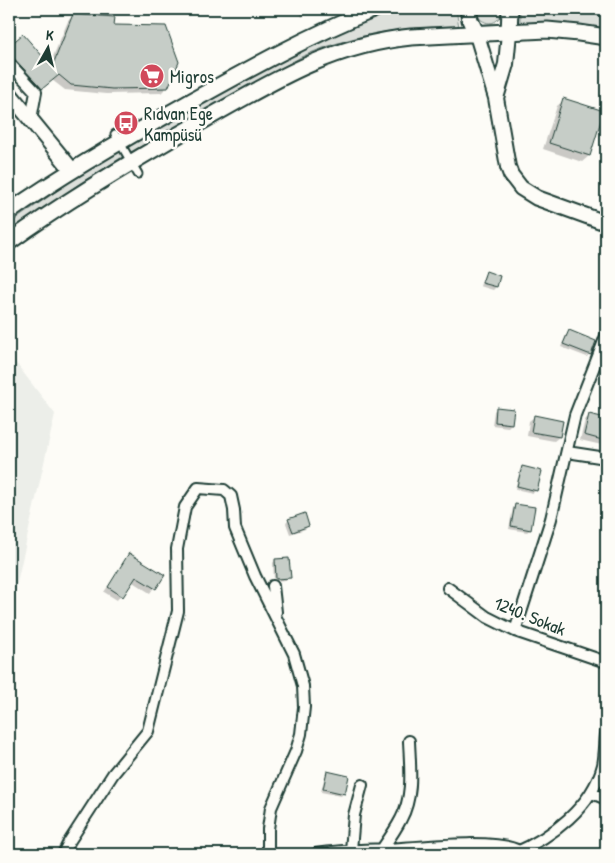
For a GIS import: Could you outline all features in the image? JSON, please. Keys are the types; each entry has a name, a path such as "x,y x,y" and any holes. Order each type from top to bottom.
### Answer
{"main road":[{"path":"9,212 117,138 316,34 375,9"},
{"path":"468,9 496,98 508,167 516,182 526,192 542,200 606,223"},
{"path":"496,98 506,64 510,9"},
{"path":"9,242 113,173 135,168 281,77 334,53 390,39 547,30 606,38"},
{"path":"9,92 72,170"}],"street":[{"path":"9,63 36,92 31,119"},
{"path":"117,138 135,168"},
{"path":"515,631 551,519 575,415 606,336"},
{"path":"567,452 606,458"},
{"path":"63,854 114,774 148,731 178,611 176,549 185,507 198,488 224,490 231,496 235,528 255,576 294,654 304,686 301,734 296,752 271,808 268,829 268,854"},
{"path":"273,586 279,625"},
{"name":"1240. Sokak","path":"448,588 487,617 515,631 606,662"},
{"path":"316,854 351,850 462,845 513,848 515,853 533,845 558,828 592,793 603,764 606,734"},
{"path":"382,849 402,818 408,800 410,776 408,741"},
{"path":"351,850 354,815 362,785"},
{"path":"592,793 606,799"}],"shaded area":[{"path":"400,9 456,9 459,27 417,28 378,33 339,42 301,57 127,154 79,184 9,233 9,224 123,148 281,59 369,19"},
{"path":"476,9 502,9 497,20 488,23 480,19"},
{"path":"520,9 581,9 606,17 606,28 575,24 520,23"},
{"path":"9,354 55,414 9,618"}],"building":[{"path":"73,14 115,17 114,25 166,26 179,62 168,88 112,89 71,85 59,75 42,89 9,53 9,46 23,34 52,67"},
{"path":"563,98 604,111 590,156 549,143"},
{"path":"486,271 500,276 497,287 482,283"},
{"path":"569,330 596,341 591,355 563,344"},
{"path":"496,407 514,409 512,424 495,422"},
{"path":"589,414 606,418 606,441 584,435"},
{"path":"534,415 563,421 560,437 531,432"},
{"path":"522,466 542,471 537,491 517,486"},
{"path":"515,504 535,507 531,530 511,526"},
{"path":"305,513 309,526 293,532 288,519"},
{"path":"129,553 165,575 156,589 136,577 123,597 108,587"},
{"path":"289,558 291,578 276,579 275,559"},
{"path":"327,771 349,776 345,794 323,789"}],"place":[{"name":"Migros","path":"152,76"},
{"name":"Rıdvan Ege Kampüsü","path":"126,123"}]}
